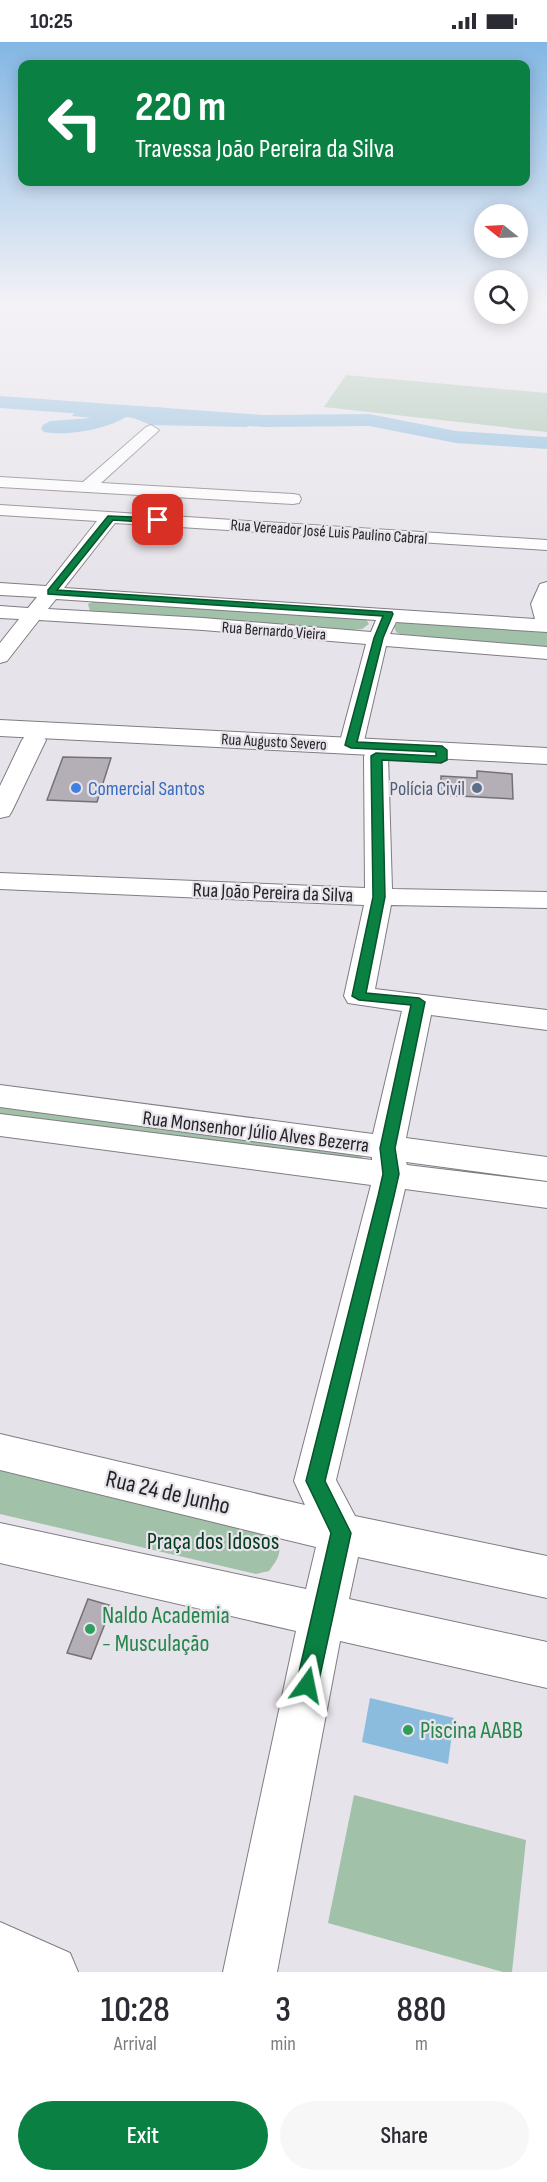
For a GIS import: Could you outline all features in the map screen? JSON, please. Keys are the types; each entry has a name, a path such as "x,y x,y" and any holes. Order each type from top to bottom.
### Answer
{"main road":[{"name":"Rua Augusto Severo","path":"0,728 351,745 547,766"},
{"name":"Rua Augusto Severo","path":"0,739 376,756 547,756"}],"street":[{"path":"0,657 110,518 87,488 151,430"},
{"name":"Rua Vereador José Luis Paulino Cabral","path":"0,482 292,499"},
{"name":"Rua Vereador José Luis Paulino Cabral","path":"0,510 547,545"},
{"path":"547,588 541,604 547,625"},
{"name":"Rua Bernardo Vieira","path":"0,589 547,625"},
{"name":"Rua Bernardo Vieira","path":"0,612 378,638 547,653"},
{"path":"351,745 378,638 389,614"},
{"path":"0,811 34,740"},
{"path":"376,756 379,897 359,996 547,1020"},
{"name":"Rua João Pereira da Silva","path":"0,881 379,897 547,900"},
{"path":"250,1972 341,1533 315,1481 389,1161 419,1002"},
{"name":"Rua Monsenhor Júlio Alves Bezerra","path":"0,1096 389,1161 547,1195"},
{"name":"Rua Monsenhor Júlio Alves Bezerra","path":"0,1125 389,1161 547,1169"},
{"name":"Rua 24 de Junho","path":"0,1452 341,1533 547,1577"},
{"path":"0,1543 547,1665"},
{"path":"0,1949 51,1972"}],"green space":[{"path":"332,396 547,396 547,432 324,407"},
{"path":"98,599 366,619 369,624 362,629 352,630 90,611 88,604"},
{"path":"401,621 547,631 547,648 400,634 396,632 394,626"},
{"path":"0,1103 363,1154 362,1159 0,1116"},
{"name":"Praça dos Idosos","path":"0,1470 272,1535 278,1544 279,1553 269,1571 256,1574 0,1514"},
{"path":"354,1795 526,1840 512,1972 503,1972 328,1923"}],"water":[{"path":"106,405 169,408 171,410 166,417 168,418 186,418 189,414 195,414 199,418 223,416 235,422 250,423 247,427 151,425 128,416 109,425 87,431 54,433 44,432 41,429 50,421 92,418 72,416 74,413 64,409 92,411 95,407"},
{"name":"Piscina AABB","path":"370,1698 454,1718 448,1764 362,1742"}],"building":[{"name":"Comercial Santos","path":"63,757 111,758 97,802 47,800"},
{"name":"Polícia Civil","path":"477,771 512,774 513,799 441,795 441,776 477,778"},
{"name":"Naldo Academia - Musculação","path":"88,1599 112,1606 91,1659 67,1653"}],"waterway":[{"path":"0,402 264,421 369,420 456,437 547,443"}],"place":[{"name":"Comercial Santos","path":"76,788"},
{"name":"Polícia Civil","path":"477,788"},
{"name":"Naldo Academia - Musculação","path":"90,1629"},
{"name":"Piscina AABB","path":"408,1730"}],"route":[{"path":"158,520 110,518 51,592 389,614 378,638 351,745 442,750 441,760 376,756 379,897 359,996 419,1002 387,1148 391,1174 315,1481 341,1533 307,1685"}]}
